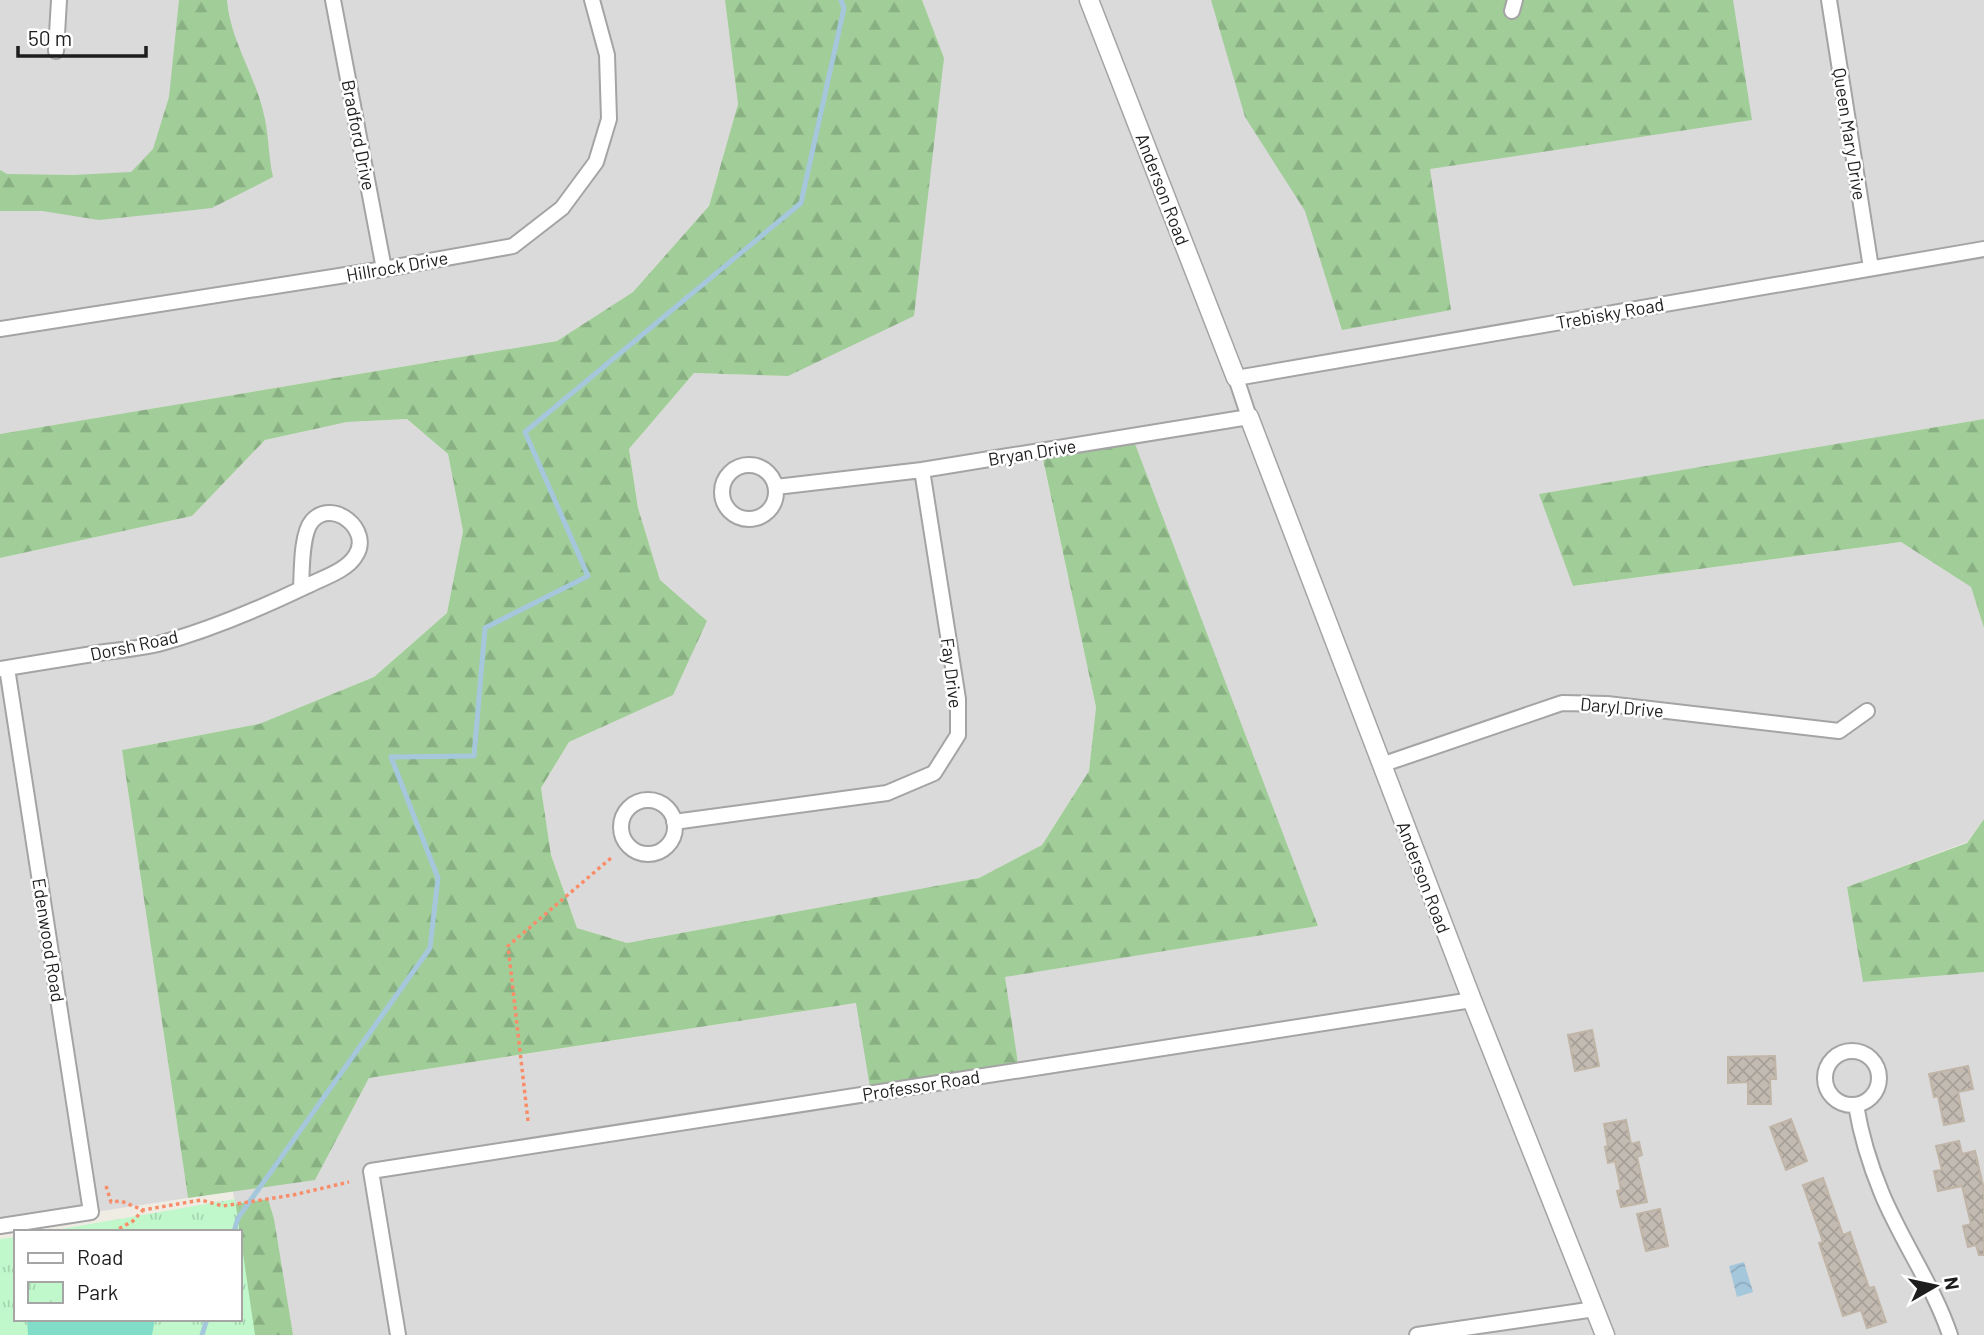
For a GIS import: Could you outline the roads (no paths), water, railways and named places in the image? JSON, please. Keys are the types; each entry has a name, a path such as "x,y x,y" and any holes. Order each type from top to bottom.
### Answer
{"street":[{"path":"56,51 59,0"},
{"name":"Bradford Drive","path":"333,0 384,269"},
{"name":"Hillrock Drive","path":"0,329 384,269 513,246 562,208 596,162 609,119 607,55 592,0"},
{"name":"Anderson Road","path":"1089,0 1236,378"},
{"name":"Queen Mary Drive","path":"1829,0 1871,268"},
{"name":"Trebisky Road","path":"1236,378 1984,249"},
{"path":"1236,378 1249,417"},
{"name":"Anderson Road","path":"1249,417 1472,1000 1605,1335"},
{"name":"Bryan Drive","path":"776,487 922,470 1249,417"},
{"name":"Fay Drive","path":"674,822 887,793 934,773 958,735 958,699 922,470"},
{"name":"Dorsh Road","path":"3,668 156,644 230,620 301,588 349,563 358,554 359,543 357,530 350,521 330,512 319,515 310,523 305,538 301,588"},
{"name":"Edenwood Road","path":"0,1226 91,1212 3,668"},
{"name":"Daryl Drive","path":"1381,765 1562,704 1607,704 1839,731 1867,711"},
{"name":"Professor Road","path":"398,1335 371,1171 1472,1000"},
{"path":"1856,1105 1861,1133 1882,1195 1941,1310 1950,1335"},
{"path":"1417,1335 1595,1309"}],"water":[{"path":"1744,1262 1753,1292 1737,1297 1729,1266"}],"waterway":[{"path":"235,1230 238,1218 430,948 438,878 391,757 474,756 485,628 588,576 525,432 801,203 844,8 841,0"},
{"path":"202,1335 206,1321"}]}
